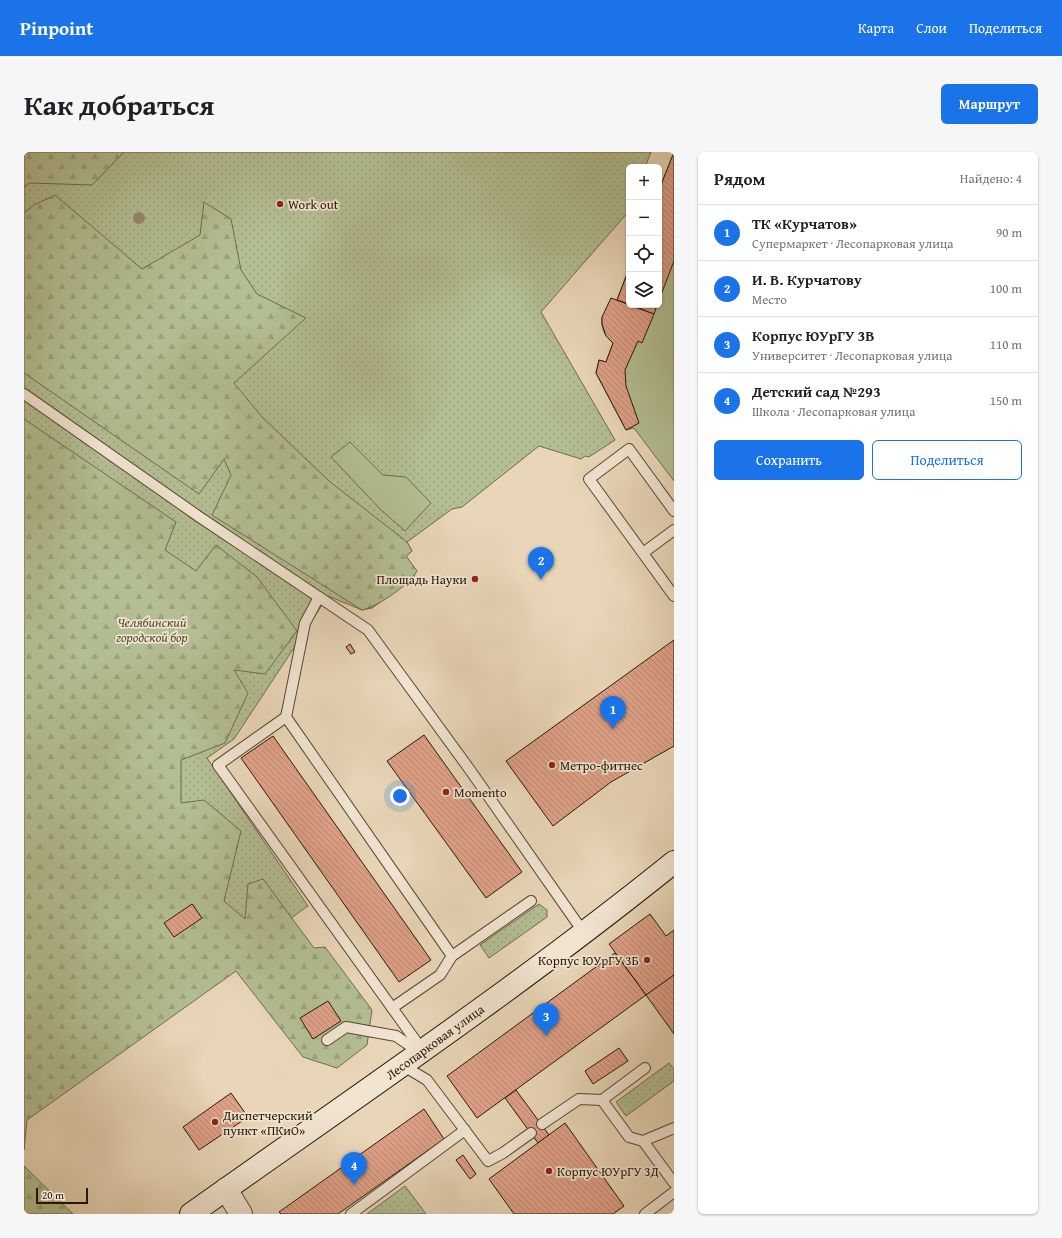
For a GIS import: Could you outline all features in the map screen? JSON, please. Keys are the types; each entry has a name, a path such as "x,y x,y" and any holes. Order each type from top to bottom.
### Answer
{"main road":[{"name":"Лесопарковая улица","path":"191,1214 422,1052 584,933 674,862"},
{"path":"226,1189 241,1214"}],"lane":[{"path":"24,394 198,516 368,630 479,783 584,933"},
{"path":"674,511 629,449 589,479 674,596"},
{"path":"643,554 674,530"},
{"path":"319,597 305,623 286,717 218,765 422,1052"},
{"path":"286,717 452,956"},
{"path":"392,1008 440,975 452,956 531,902"},
{"path":"327,1040 346,1028 396,1036 422,1052"},
{"path":"402,1065 427,1080 488,1161 503,1153 531,1133"},
{"path":"542,1124 579,1099 602,1100 645,1068"},
{"path":"602,1100 629,1137 643,1141 674,1183"},
{"path":"643,1141 674,1128"},
{"path":"351,1214 465,1130"},
{"path":"645,1214 674,1192"}],"green space":[{"path":"24,152 651,152 646,164 626,164 626,214 541,312 615,440 589,457 585,456 581,459 539,446 462,507 452,509 407,542 412,551 406,556 416,571 413,579 372,608 362,610 328,596 234,739 207,758 308,906 24,1107"},
{"path":"24,152 124,152 92,185 29,183 24,187"},
{"path":"674,152 674,481 634,428 626,430 596,373 599,360 606,362 613,343 604,332 602,317 617,300 626,276 626,308 662,308 662,182"},
{"path":"55,195 142,269 200,235 204,202 231,219 241,270 257,294 306,318 234,383 262,417 329,481 407,542 412,551 406,556 417,571 407,583 376,605 362,610 212,515 231,475 224,459 199,494 24,373 24,213 34,205"},
{"name":"Челябинский городской бор","path":"24,419 176,522 165,550 196,571 216,545 257,577 297,631 265,674 234,670 248,693 225,743 181,760 181,803 204,800 241,831 224,901 245,919 248,884 263,879 314,948 325,947 372,1010 367,1045 337,1068 303,1057 236,971 27,1120 24,1150"},
{"path":"350,442 383,475 406,477 431,503 405,531 381,510 331,457"},
{"path":"539,904 547,910 547,917 489,958 480,945"},
{"path":"669,1063 674,1069 674,1081 626,1116 616,1102"},
{"path":"24,1166 73,1214 24,1214"},
{"path":"405,1186 426,1214 367,1214"}],"building":[{"path":"674,152 674,261 662,292 662,200 662,182"},
{"path":"626,277 626,303 617,300"},
{"path":"611,298 626,304 626,308 638,308 654,314 642,343 638,341 625,370 626,386 639,423 626,430 596,373 599,360 606,362 613,343 606,336 602,324 602,317"},
{"path":"639,308 656,308 654,314"},
{"path":"674,640 674,746 611,782 553,826 506,761"},
{"path":"350,644 355,652 351,654 346,647"},
{"path":"424,735 522,872 486,898 387,761"},
{"path":"273,736 431,960 399,982 241,758"},
{"path":"192,904 202,918 174,937 164,923"},
{"name":"Корпус ЮУрГУ 3Б","path":"650,914 666,936 674,930 674,975 646,995 609,944"},
{"path":"615,953 646,995 477,1118 447,1076"},
{"path":"674,975 674,1034 646,995"},
{"path":"328,1001 341,1021 313,1039 300,1018"},
{"path":"619,1048 628,1061 593,1084 585,1071"},
{"path":"516,1090 549,1135 538,1143 505,1098"},
{"name":"Диспетчерский пункт «ПКиО»","path":"231,1093 248,1117 199,1150 183,1127"},
{"path":"424,1109 444,1139 338,1214 281,1214 279,1212"},
{"name":"Корпус ЮУрГУ 3Д","path":"565,1123 624,1206 613,1214 514,1214 489,1179"},
{"path":"463,1155 476,1174 470,1179 456,1160"}],"place":[{"name":"Work out","path":"280,204"},
{"name":"Площадь Науки","path":"475,579"},
{"name":"И. В. Курчатову","path":"541,580"},
{"name":"ТК «Курчатов»","path":"613,729"},
{"name":"Метро-фитнес","path":"552,765"},
{"name":"Momento","path":"446,792"},
{"name":"Корпус ЮУрГУ 3Б","path":"647,960"},
{"name":"Корпус ЮУрГУ 3В","path":"546,1036"},
{"name":"Диспетчерский пункт «ПКиО»","path":"215,1122"},
{"name":"Корпус ЮУрГУ 3Д","path":"549,1171"},
{"name":"Детский сад №293","path":"354,1185"}]}
